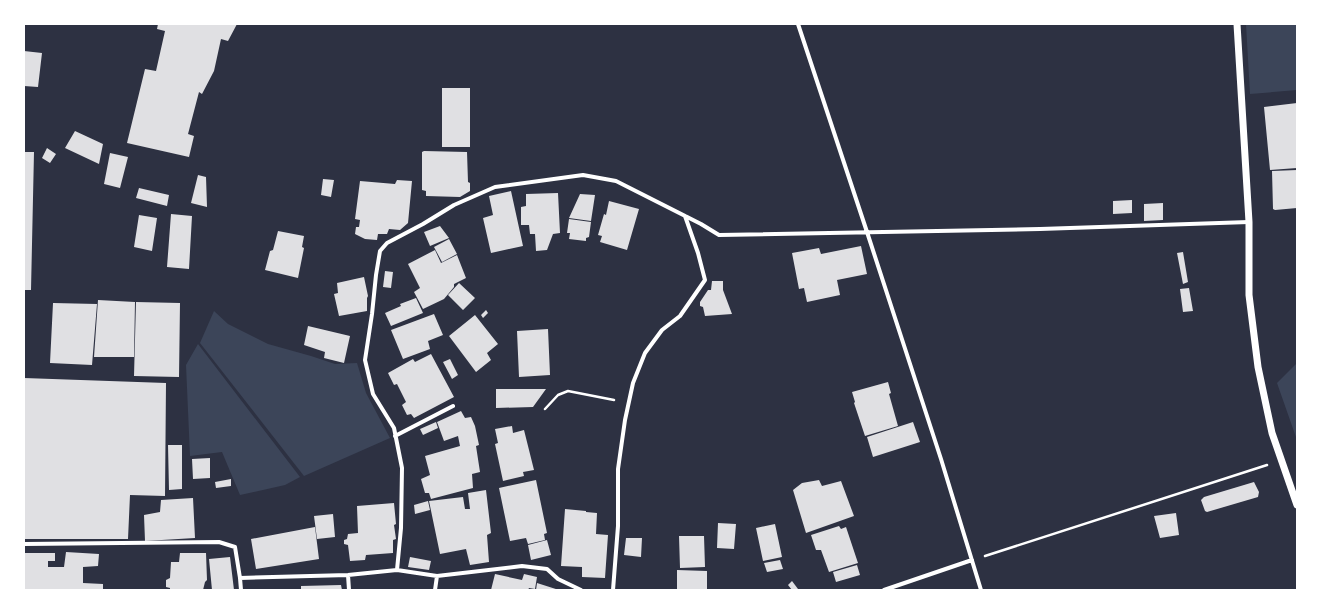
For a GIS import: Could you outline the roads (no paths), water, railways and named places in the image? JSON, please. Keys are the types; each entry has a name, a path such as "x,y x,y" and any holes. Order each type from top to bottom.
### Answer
{"street":[{"path":"798,24 941,459 981,590"},
{"path":"1237,24 1248,222 1249,295 1257,360 1272,433 1297,505"},
{"path":"397,570 401,528 402,468 394,428 373,394 365,360 380,251 387,243 454,205 495,187 583,175 616,181 719,235 1032,229 1248,222"},
{"path":"613,590 618,526 618,469 625,420 633,383 646,353 662,330 680,316 705,280 698,253 684,216"},
{"path":"395,436 453,406"},
{"path":"24,544 219,542 234,547 241,590"},
{"path":"884,590 972,560"},
{"path":"240,578 348,575 397,570 437,576 522,566 547,569 558,579 581,590"},
{"path":"348,575 349,590"},
{"path":"435,590 437,576"}]}
